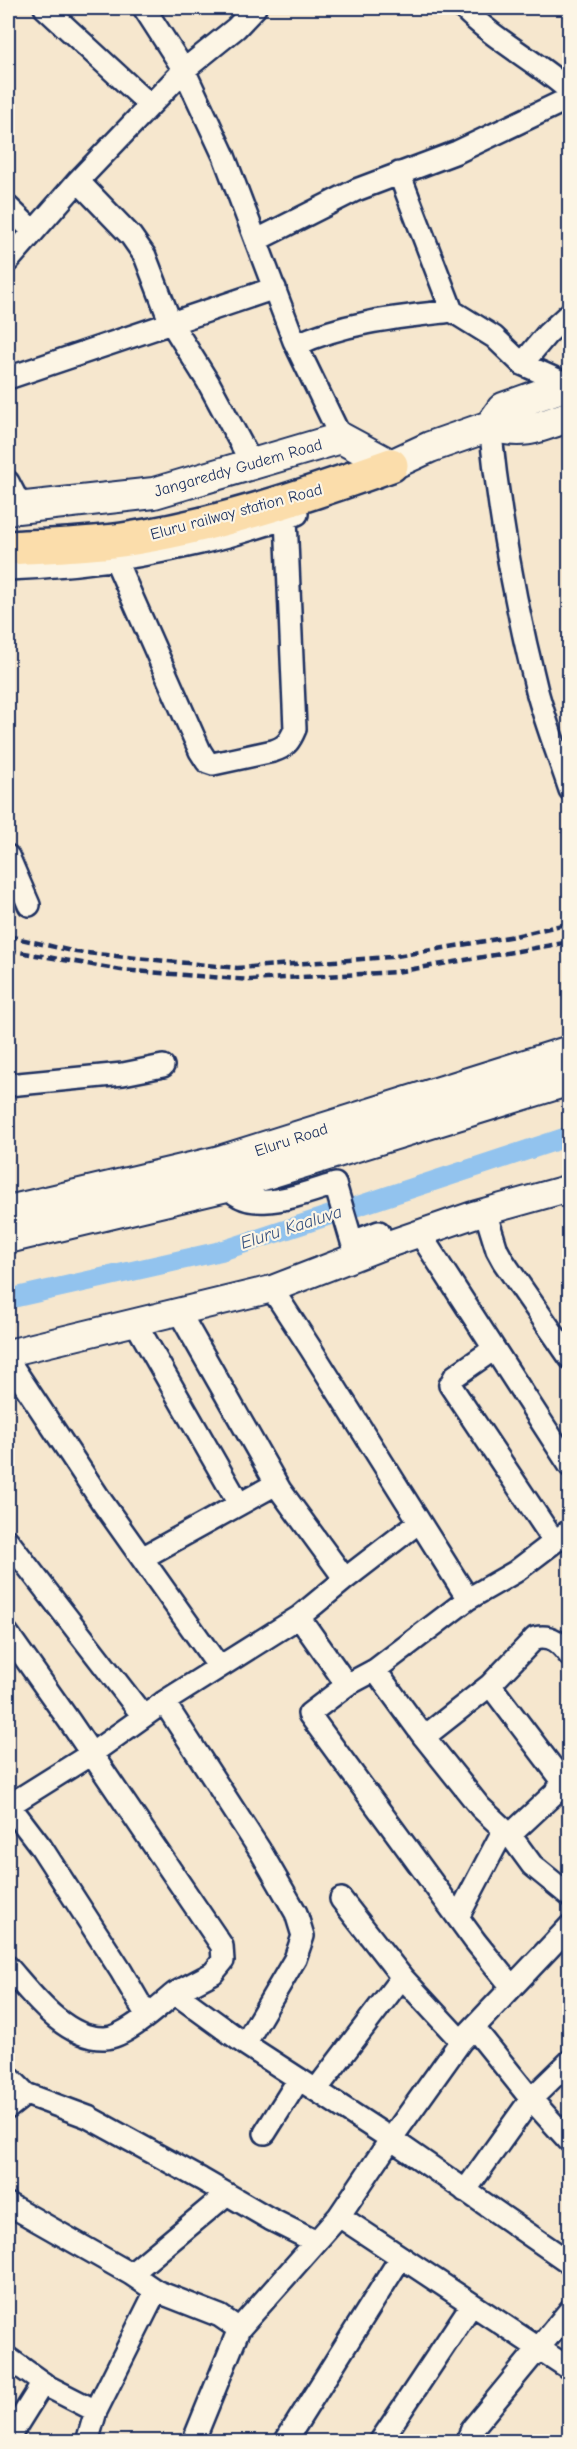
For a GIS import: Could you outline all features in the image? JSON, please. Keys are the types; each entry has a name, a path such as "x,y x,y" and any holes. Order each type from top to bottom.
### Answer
{"main road":[{"path":"490,426 503,408 568,384"},
{"path":"391,465 430,447 490,426 507,430 529,431 570,416"},
{"name":"Jangareddy Gudem Road","path":"12,500 154,493 341,438 391,465"},
{"name":"Eluru railway station Road","path":"8,548 121,540 179,529 294,498 391,465"},
{"name":"Eluru Road","path":"8,1211 224,1173 570,1051"},
{"name":"Eluru Road","path":"8,1238 224,1173 570,1080"}],"street":[{"path":"45,8 150,105"},
{"path":"144,8 184,70 224,156 275,288 312,338 341,438"},
{"path":"8,261 78,181 184,70 236,28 255,8"},
{"path":"463,8 477,22 544,69 570,91"},
{"path":"257,240 356,190 457,152 570,98"},
{"path":"399,173 452,311 494,337 522,364 568,384"},
{"path":"78,181 131,236 145,256 170,321 208,382 252,464"},
{"path":"8,207 33,231"},
{"path":"8,378 68,359 170,321 275,288"},
{"path":"312,338 398,318 452,311"},
{"path":"522,364 547,334 570,313"},
{"path":"490,426 498,505 517,601 537,692 570,790"},
{"path":"8,569 116,561 189,546 286,519 375,486 391,465"},
{"path":"116,561 200,751 207,762 213,764 273,751 283,748 290,741 295,729 286,519"},
{"path":"8,856 29,904"},
{"path":"8,1085 123,1074 163,1066"},
{"path":"224,1173 236,1195 261,1203 296,1196 335,1184 352,1242 431,1230 479,1213 570,1188"},
{"path":"479,1213 503,1262 570,1358"},
{"path":"431,1230 494,1349 570,1466"},
{"path":"8,1353 272,1289 381,1239"},
{"path":"272,1289 468,1599"},
{"path":"179,1312 276,1484 345,1579"},
{"path":"135,1323 239,1504"},
{"path":"494,1349 455,1376 450,1385 562,1536 515,1572 468,1599 375,1670 347,1685 309,1714 512,1987"},
{"path":"8,1360 102,1502 219,1667"},
{"path":"142,1558 276,1484"},
{"path":"147,2016 122,1971 41,1847 8,1805 91,1754 164,1702 298,1617 419,1522"},
{"path":"8,1541 143,1716"},
{"path":"298,1617 347,1685"},
{"path":"8,1634 222,1946 223,1961 213,1973 175,1993 147,2016 117,2034 105,2038 88,2035 56,2020 8,1966"},
{"path":"424,1737 490,1684 535,1638 543,1636 553,1638 570,1656"},
{"path":"375,1670 424,1737 480,1807 510,1834 532,1865 570,1896"},
{"path":"458,1917 500,1838 510,1834 557,1791 562,1780 490,1684"},
{"path":"164,1702 261,1852 296,1913 303,1936 296,1959 245,2044"},
{"path":"341,1899 402,1977 468,2034 570,2142"},
{"path":"193,2442 239,2329 339,2216 391,2139 468,2034 570,1926"},
{"path":"265,2133 402,1977"},
{"path":"175,1993 245,2044 391,2139 570,2263"},
{"path":"465,2191 531,2099 570,2061"},
{"path":"8,2076 26,2094 88,2117 270,2219 316,2242"},
{"path":"8,2108 26,2094"},
{"path":"131,2274 227,2194"},
{"path":"8,2204 131,2274 156,2291 220,2316 239,2329"},
{"path":"339,2216 570,2369"},
{"path":"285,2442 401,2257"},
{"path":"87,2442 96,2411 156,2291"},
{"path":"380,2442 472,2304"},
{"path":"467,2442 472,2429 570,2310"},
{"path":"8,2358 43,2383 96,2411"},
{"path":"8,2439 43,2383"}],"waterway":[{"name":"Eluru Kaaluva","path":"8,1299 221,1251 570,1136"}],"railway":[{"path":"8,936 76,952 237,968 390,957 515,936 570,923"},
{"path":"8,950 121,970 250,980 396,972 570,942"}]}
